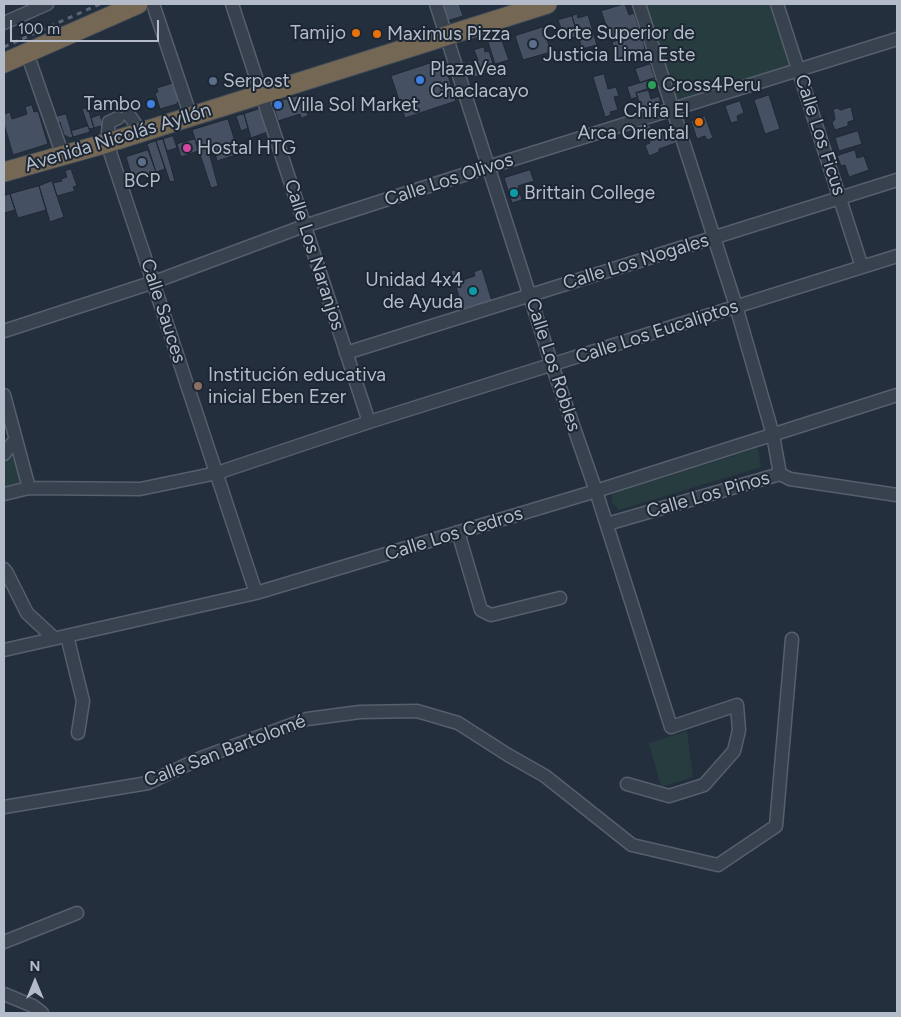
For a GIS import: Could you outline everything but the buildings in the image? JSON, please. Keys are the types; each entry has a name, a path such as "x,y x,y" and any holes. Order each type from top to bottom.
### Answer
{"highway":[{"path":"4,63 138,4"},
{"name":"Avenida Nicolás Ayllón","path":"4,172 108,143 262,95 446,34 547,4"}],"street":[{"path":"4,23 47,4"},
{"path":"153,4 191,117"},
{"name":"Calle Los Naranjos","path":"232,4 368,422"},
{"name":"Calle Los Robles","path":"436,4 552,365 607,524 671,727 737,705 739,730 734,751 704,786 669,796 626,784"},
{"path":"639,4 736,306 773,435 780,474"},
{"name":"Calle Los Ficus","path":"777,4 862,266"},
{"name":"Calle Los Olivos","path":"4,331 154,282 304,226 897,39"},
{"path":"27,53 63,156"},
{"path":"108,143 109,122 123,117 130,115 141,132"},
{"name":"Calle Sauces","path":"108,143 256,593"},
{"name":"Calle Los Nogales","path":"346,353 897,180"},
{"name":"Calle Los Eucaliptos","path":"4,494 29,488 140,489 217,473 368,422 897,256"},
{"path":"4,395 29,488"},
{"name":"Calle Los Cedros","path":"4,650 256,593 596,491 897,395"},
{"path":"4,454 15,440"},
{"name":"Calle Los Pinos","path":"607,524 780,474 790,479 897,495"},
{"path":"458,532 482,610 492,614 560,598"},
{"path":"4,569 8,573 27,613 60,637 83,701 78,733"},
{"name":"Calle San Bartolomé","path":"4,807 148,783 201,758 307,719 360,712 418,711 458,723 545,776 632,845 718,865 776,826 792,639"},
{"path":"4,942 77,913"},
{"path":"4,994 33,1006 42,1013"}],"green space":[{"path":"644,4 769,4 790,68 677,104"},
{"path":"758,448 761,467 619,510 612,502 612,494"},
{"path":"13,451 21,484 4,488 4,462"},
{"path":"687,731 693,777 661,787 649,743"}],"railway":[{"path":"4,47 100,4"}],"place":[{"name":"Tamijo","path":"356,33"},
{"name":"Maximus Pizza","path":"377,34"},
{"name":"Corte Superior de Justicia Lima Este","path":"533,44"},
{"name":"PlazaVea Chaclacayo","path":"420,80"},
{"name":"Serpost","path":"213,81"},
{"name":"Cross4Peru","path":"652,85"},
{"name":"Tambo","path":"151,104"},
{"name":"Villa Sol Market","path":"278,105"},
{"name":"Chifa El Arca Oriental","path":"699,122"},
{"name":"Hostal HTG","path":"187,148"},
{"name":"BCP","path":"142,162"},
{"name":"Brittain College","path":"514,193"},
{"name":"Unidad 4x4 de Ayuda","path":"473,291"},
{"name":"Institución educativa inicial Eben Ezer","path":"198,386"}]}
